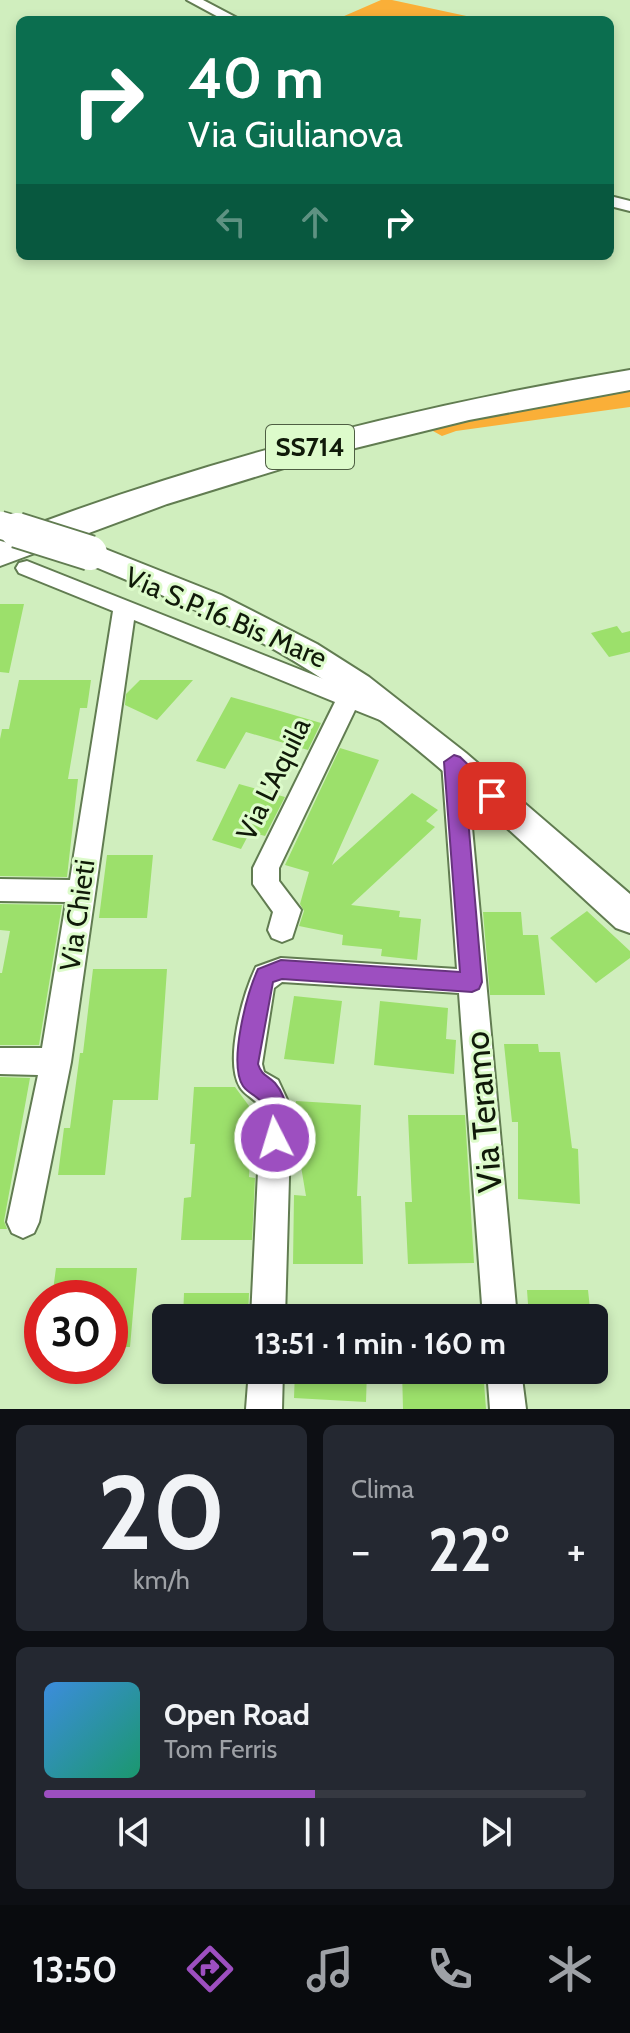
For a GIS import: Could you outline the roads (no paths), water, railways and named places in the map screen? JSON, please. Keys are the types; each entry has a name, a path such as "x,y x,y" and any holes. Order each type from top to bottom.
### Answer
{"highway":[{"name":"SS714","path":"0,526 188,462 341,418 489,385 630,362"},
{"name":"SS714","path":"14,561 129,503 280,454 431,416 630,380"}],"main road":[{"path":"0,526 90,553 210,603 305,652 402,719 630,917"}],"street":[{"path":"193,0 226,16"},
{"name":"Via S.P.16 Bis Mare","path":"14,561 402,719"},
{"name":"Via Chieti","path":"23,1222 56,1062 125,606"},
{"name":"Via L'Aquila","path":"282,930 287,910 266,884 266,868 348,699"},
{"name":"Via Teramo","path":"454,762 499,1304"},
{"path":"0,890 81,891"},
{"path":"269,1304 276,1108 267,1090 252,1081 247,1064 260,988 266,976 281,970 472,982"},
{"path":"0,1061 56,1062"},
{"path":"264,1409 265,1384"},
{"path":"505,1384 508,1409"}]}
